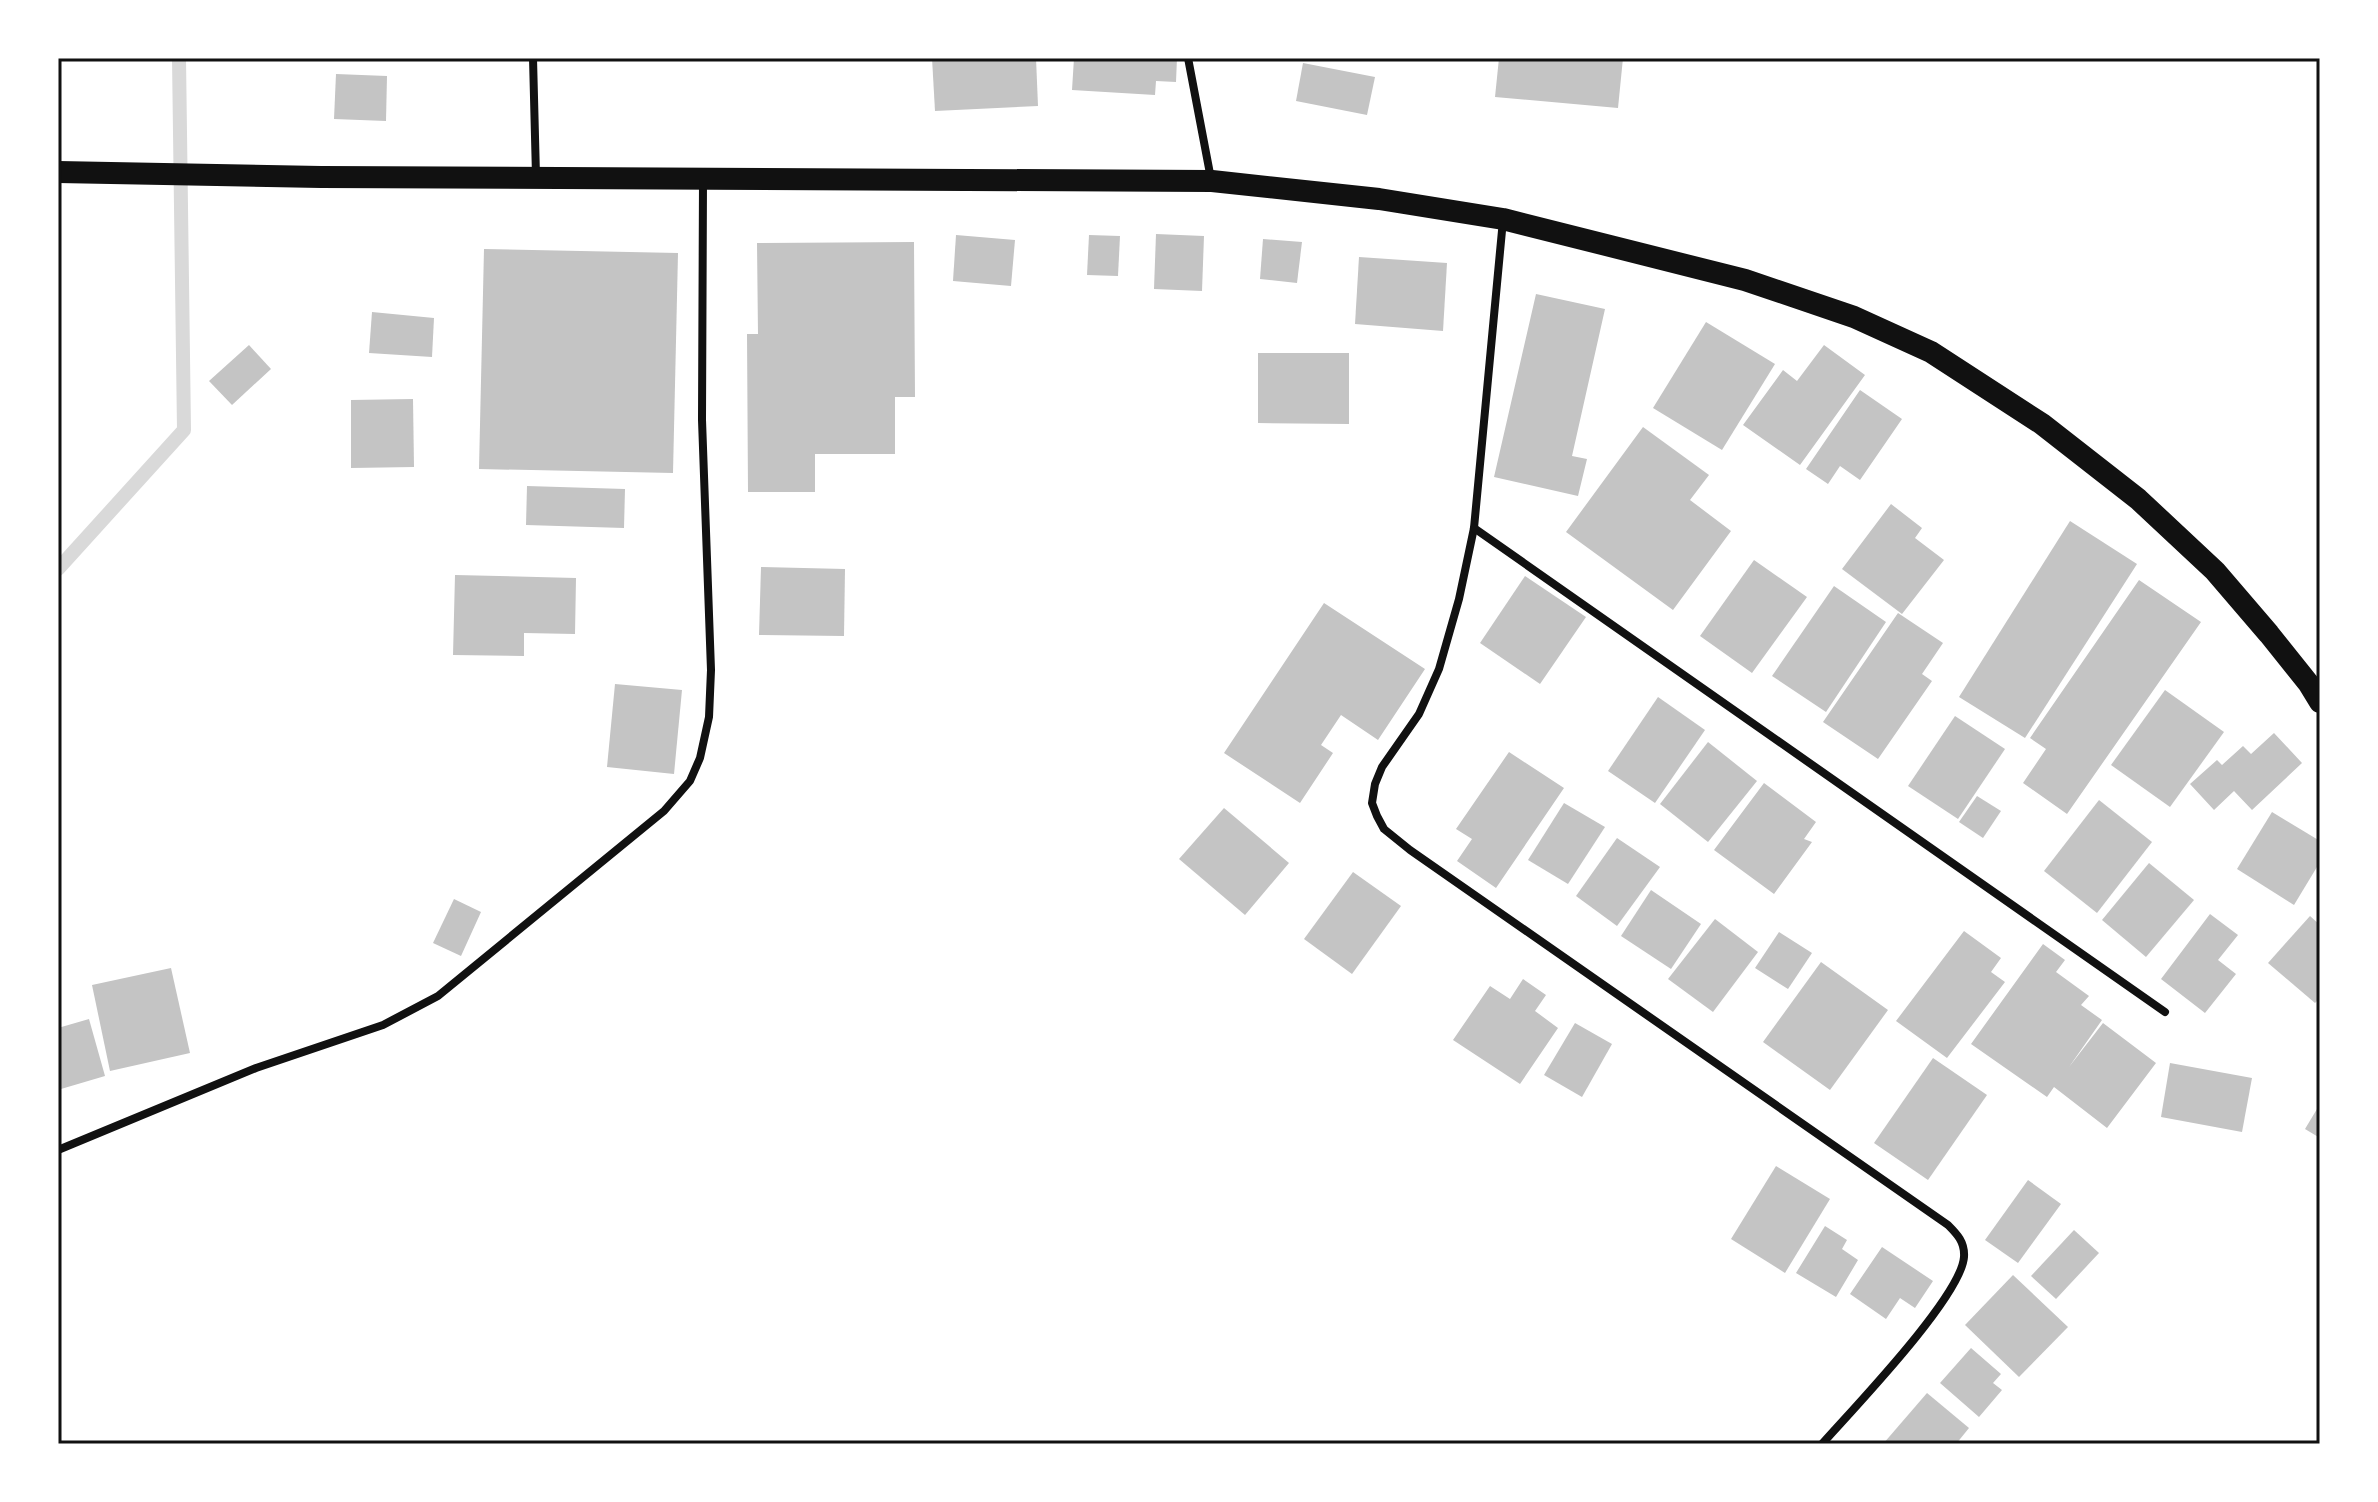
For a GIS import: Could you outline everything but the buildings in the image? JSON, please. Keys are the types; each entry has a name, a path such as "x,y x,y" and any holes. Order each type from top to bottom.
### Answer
{"highway":[{"path":"58,172 321,177 703,176 1212,181 1379,199 1503,219 1745,280 1854,317 1931,352 2042,424 2138,499 2215,571 2309,684 2320,702"}],"street":[{"path":"533,58 536,176"},
{"path":"1188,58 1212,181"},
{"path":"58,1150 256,1068 383,1025 438,996 664,811 690,781 700,758 709,717 711,670 702,420 703,176"},
{"path":"1503,219 1474,528 1459,599 1439,669 1419,714 1382,767 1372,803 1384,829 1948,1225 1963,1244 1964,1258 1950,1291 1899,1357 1822,1444"},
{"path":"1474,528 2165,1012"}],"waterway":[{"path":"58,569 184,430 179,58"}]}
